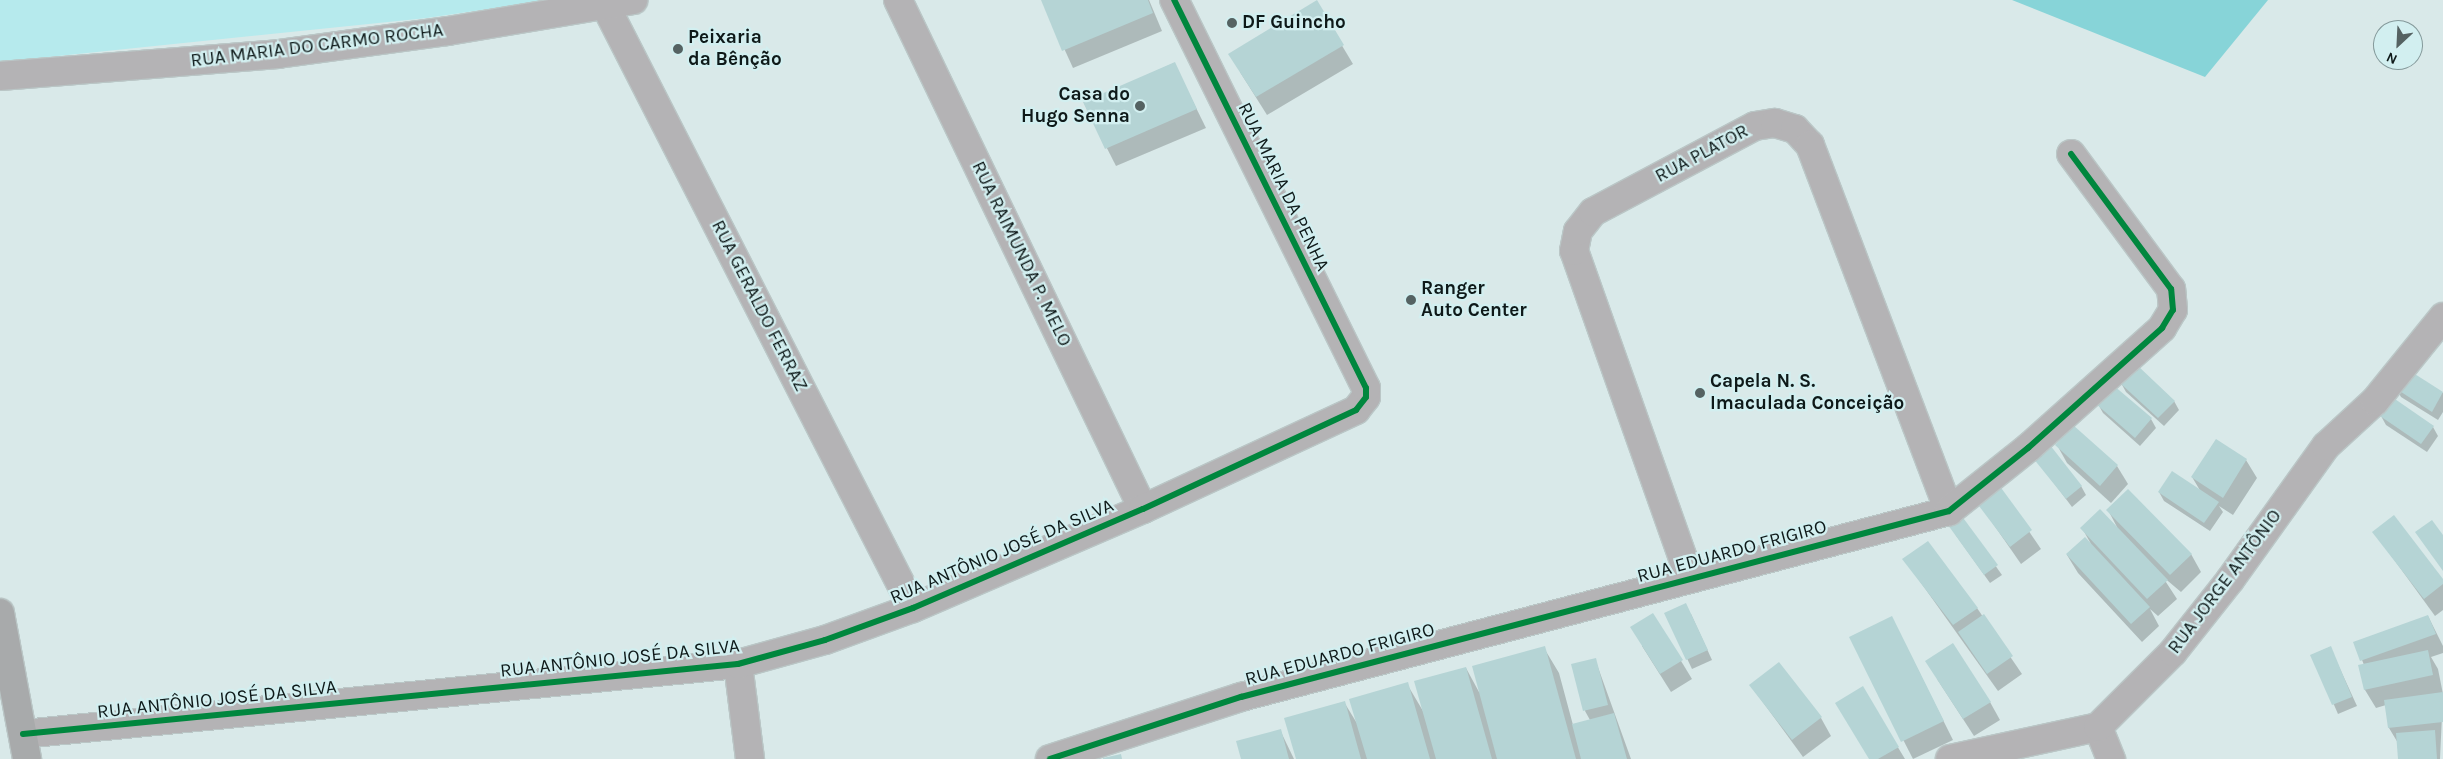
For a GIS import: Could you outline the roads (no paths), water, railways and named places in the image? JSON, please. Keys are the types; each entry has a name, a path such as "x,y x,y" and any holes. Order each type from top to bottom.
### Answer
{"highway":[{"path":"0,613 25,746"}],"street":[{"name":"RUA MARIA DO CARMO ROCHA","path":"0,76 278,54 448,31 632,0"},
{"name":"RUA RAIMUNDA P. MELO","path":"898,0 1143,509"},
{"name":"RUA MARIA DA PENHA","path":"1174,0 1366,388"},
{"name":"RUA GERALDO FERRAZ","path":"605,5 914,608"},
{"name":"RUA PLATOR","path":"1690,578 1574,250 1578,231 1593,212 1755,126 1775,123 1796,129 1810,145 1950,511"},
{"name":"RUA EDUARDO FRIGIRO","path":"1050,759 1241,697 1950,511 2028,448 2162,328 2173,310 2171,289 2071,154"},
{"name":"RUA JORGE ANTÔNIO","path":"2098,727 2172,652 2230,580 2326,446 2375,401 2443,317"},
{"name":"RUA ANTÔNIO JOSÉ DA SILVA","path":"25,746 738,664 825,640 914,608 1143,509 1356,410 1366,397 1366,388"},
{"path":"738,664 750,759"},
{"path":"1950,759 2098,727 2111,759"}],"place":[{"name":"DF Guincho","path":"1232,23"},
{"name":"Peixaria da Bênção","path":"678,49"},
{"name":"Casa do Hugo Senna","path":"1140,106"},
{"name":"Ranger Auto Center","path":"1411,300"},
{"name":"Capela N. S. Imaculada Conceição","path":"1700,393"}]}
